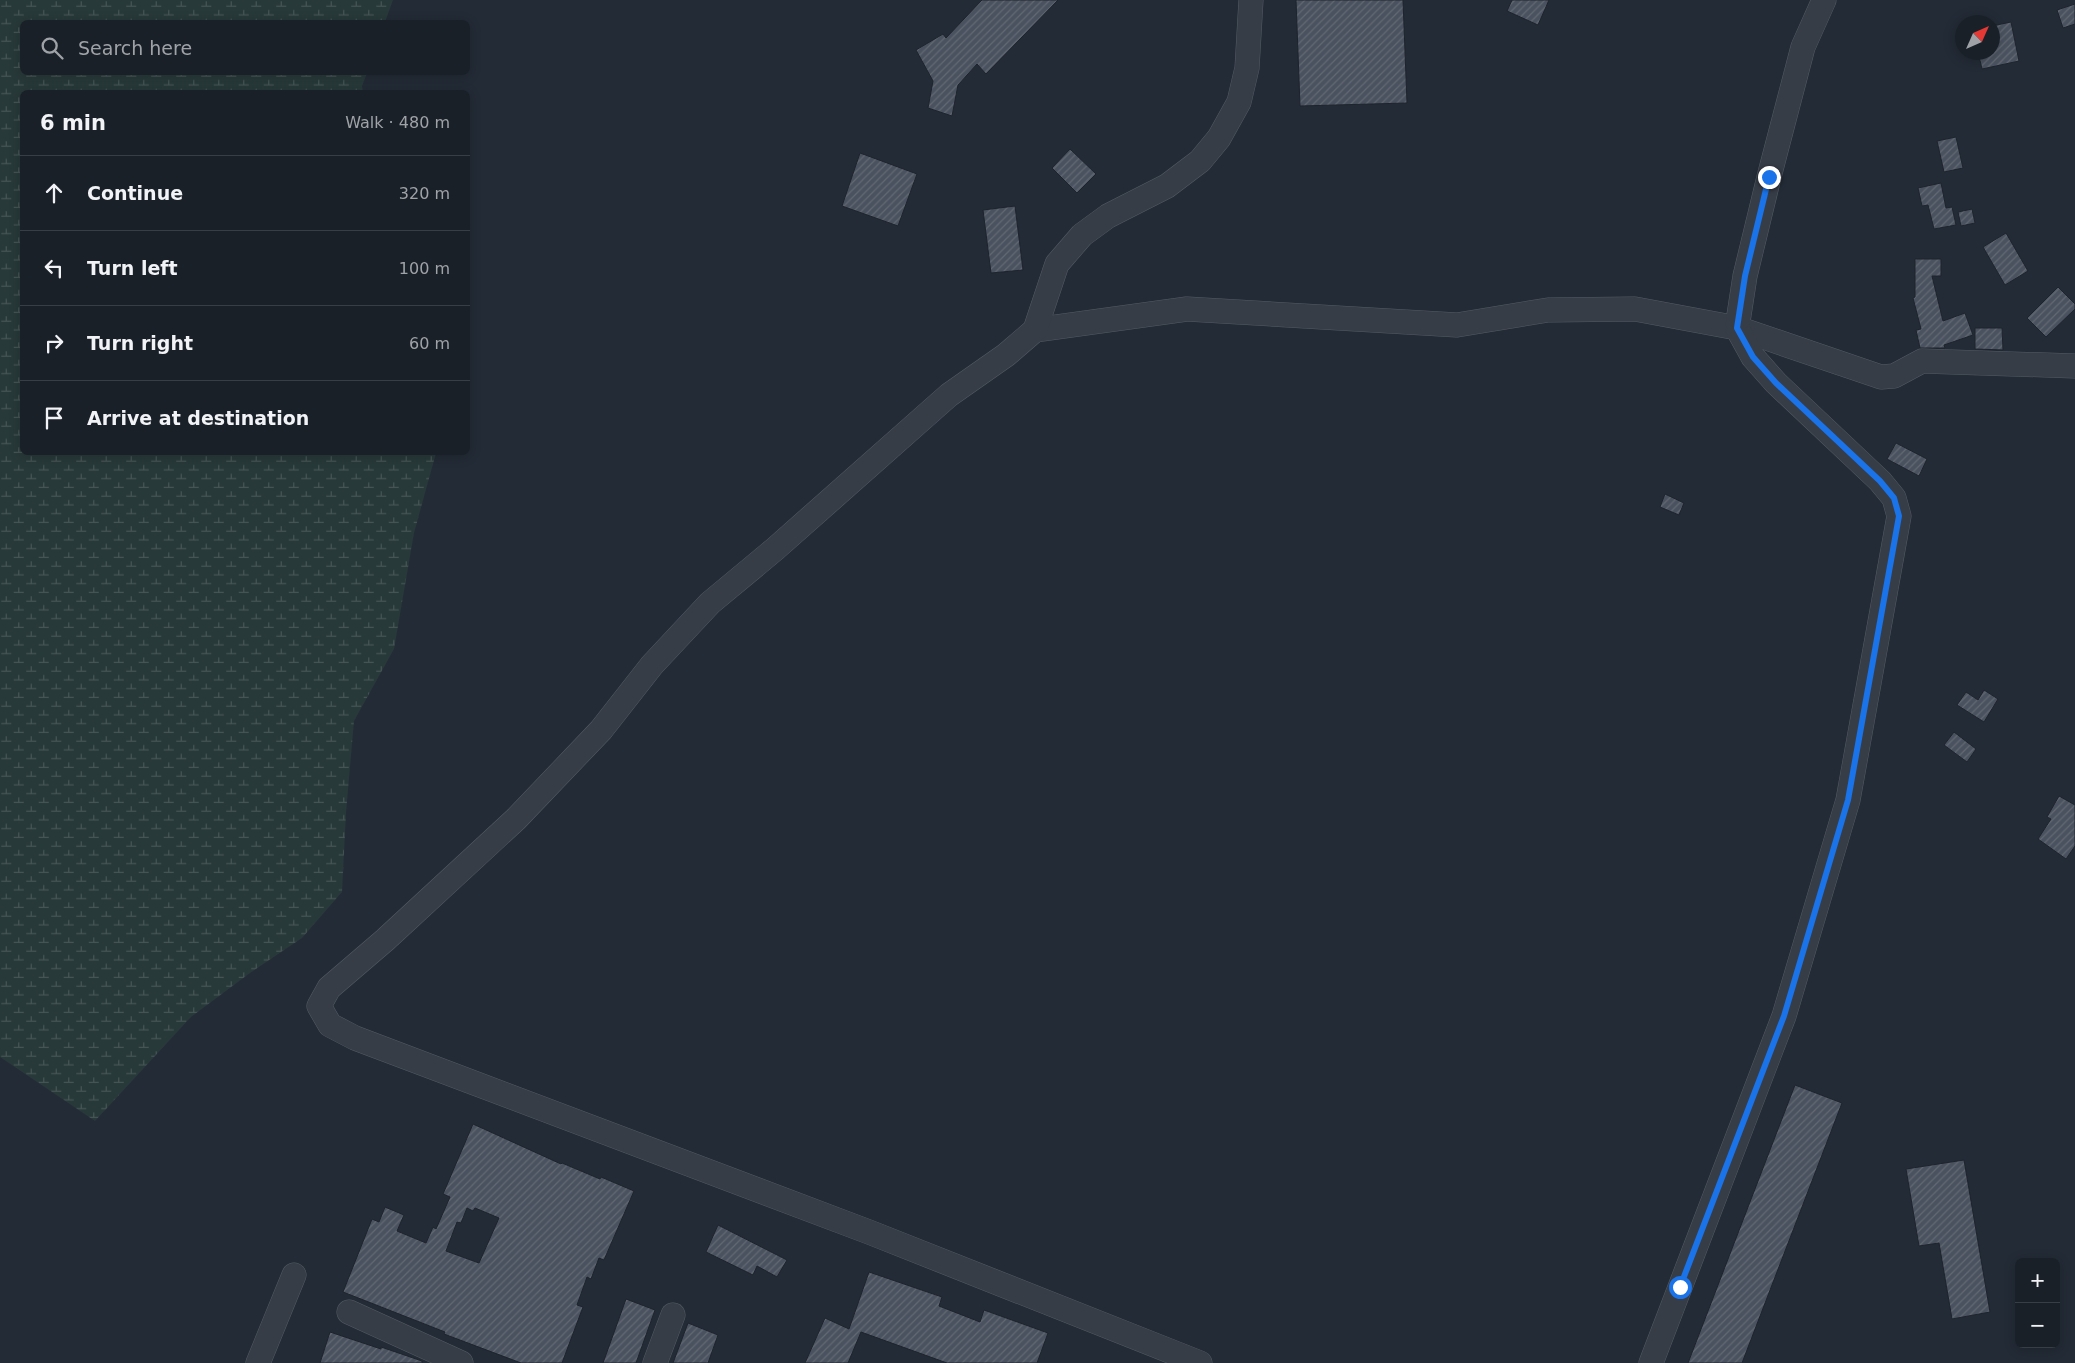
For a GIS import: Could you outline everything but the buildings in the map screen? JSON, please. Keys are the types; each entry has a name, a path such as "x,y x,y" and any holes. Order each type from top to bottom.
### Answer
{"street":[{"path":"1200,1363 869,1232 355,1038 330,1025 319,1006 329,988 385,940 516,819 601,730 652,665 710,603 775,549 948,395 1006,355 1034,330 1057,264 1082,234 1108,216 1167,186 1200,161 1219,138 1239,102 1247,68 1251,0"},
{"path":"1651,1363 1784,1016 1848,800 1899,516 1894,498 1880,481 1776,383 1753,357 1737,328 1745,276 1803,47 1824,0"},
{"path":"1034,330 1187,309 1457,325 1548,310 1635,309 1737,328 1881,377 1894,376 1922,361 2075,366"},
{"path":"258,1363 294,1275"},
{"path":"349,1312 461,1363"},
{"path":"655,1363 673,1315"}],"green space":[{"path":"0,0 393,0 386,20 20,20 20,75 366,75 362,86 363,90 20,90 20,455 435,455 414,533 394,649 354,721 346,813 342,892 302,938 250,973 191,1017 95,1121 0,1057"}],"route":[{"path":"1680,1287 1784,1016 1848,800 1899,516 1894,498 1880,481 1776,383 1753,357 1737,328 1745,276 1769,177"}]}
